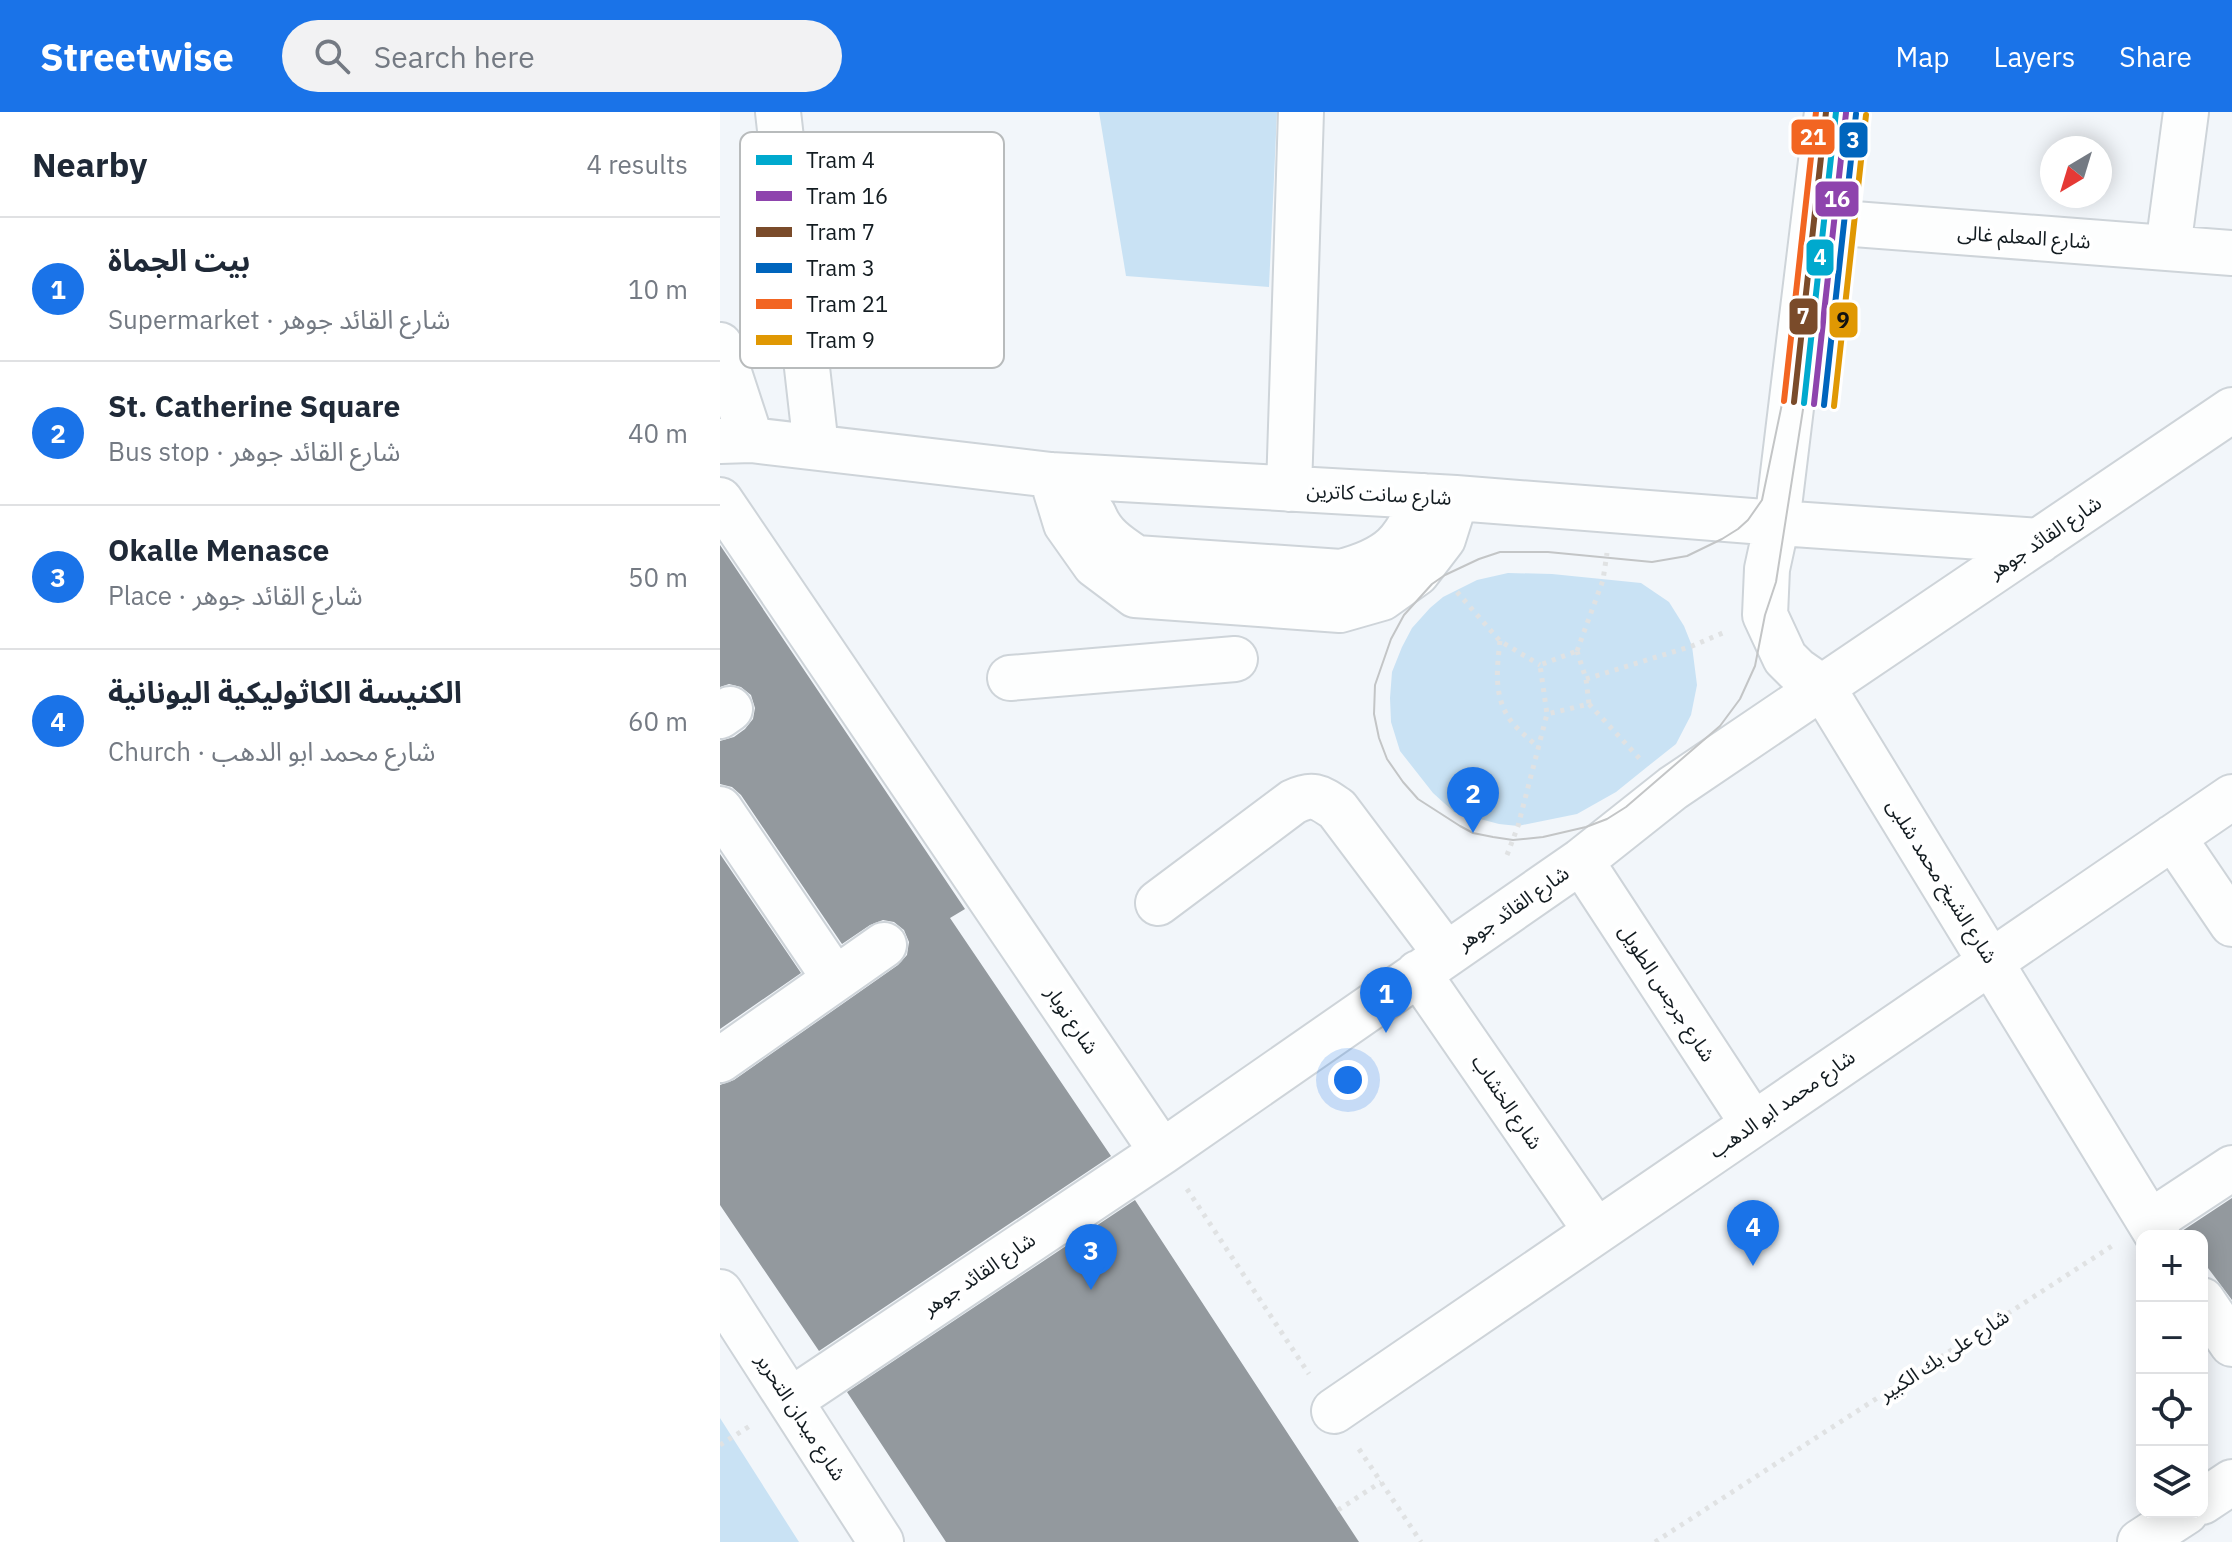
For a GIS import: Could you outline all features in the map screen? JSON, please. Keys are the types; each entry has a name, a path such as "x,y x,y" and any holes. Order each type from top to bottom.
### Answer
{"street":[{"path":"778,112 780,132"},
{"path":"1289,489 1301,112"},
{"name":"شارع الشيخ محمد شلبى","path":"1827,112 1777,523 1767,569 1765,615 1785,658 1823,688 2154,1229"},
{"path":"2168,248 2193,117"},
{"name":"شارع المعلم غالى","path":"1815,221 2232,253"},
{"path":"720,345 736,440"},
{"path":"807,368 816,447"},
{"name":"شارع القائد جوهر","path":"791,1400 1162,1152 1581,861 1673,788 2232,410"},
{"name":"شارع سانت كاترين","path":"736,440 1068,477 1439,497 2039,541"},
{"path":"1068,477 1088,502 1098,526 1115,544 1136,558 1341,572 1370,565 1394,547 1439,497"},
{"path":"1068,477 1066,524 1095,565 1135,595 1340,610 1382,598 1417,573 1443,539 1439,497"},
{"name":"شارع نوبار","path":"720,500 1162,1152"},
{"path":"1010,678 1234,670 1239,603"},
{"name":"شارع الخشاب","path":"1158,903 1293,802 1318,796 1337,809 1596,1231"},
{"name":"شارع محمد ابو الدهب","path":"1334,1411 2232,797"},
{"path":"720,809 835,979"},
{"path":"2173,837 2232,924"},
{"name":"شارع جرجس الطويل","path":"1581,861 1753,1124"},
{"path":"720,1060 884,945"},
{"path":"2154,1229 2232,1168"},
{"name":"شارع ميدان التحرير","path":"720,1292 881,1542"},
{"path":"2203,1302 2232,1344"},
{"path":"2208,1498 2232,1482"},
{"path":"2140,1542 2177,1518"}],"path":[{"path":"1612,509 1603,580 1577,651 1586,679 1589,704 1647,767 1673,788"},
{"path":"1426,562 1445,575 1500,641 1540,665"},
{"path":"1586,679 1692,646 1765,615"},
{"path":"1500,641 1496,675 1500,700 1510,720 1538,748"},
{"path":"1540,665 1577,651"},
{"path":"1502,867 1518,826 1547,714 1540,665"},
{"path":"1547,714 1589,704"},
{"path":"1162,1152 1421,1542"},
{"name":"شارع على بك الكبير","path":"1655,1542 2154,1229"},
{"path":"1338,1510 1381,1482"}],"shaded area":[{"path":"1099,112 1277,112 1269,287 1126,276"},
{"path":"1508,573 1641,583 1669,602 1684,626 1692,646 1697,685 1691,715 1676,744 1616,792 1577,814 1518,826 1454,812 1433,793 1400,751 1391,722 1390,698 1392,672 1402,647 1412,628 1430,608 1443,597 1477,580"},
{"path":"720,1418 799,1542 720,1542"}],"building":[{"path":"720,545 965,909 950,918 1111,1156 819,1351 720,1205 720,1085 734,1080 898,965 907,955 909,942 904,930 894,922 883,920 842,944 741,795 732,787 720,784 720,741 734,737 745,729 753,719 755,708 751,695 741,687 729,684 720,687"},
{"path":"720,854 801,973 720,1029"},
{"path":"2232,1198 2232,1300 2208,1268 2208,1230 2184,1230"},
{"path":"1135,1200 1359,1542 946,1542 847,1392"}],"tram line":[{"name":"21","path":"1784,401 1816,112"},
{"path":"1804,403 1776,582 1765,615 1755,666 1740,699 1720,726 1626,807 1586,827 1543,837 1513,840 1493,837 1473,833 1418,799 1387,759 1379,738 1374,714 1375,685 1391,639 1404,615 1432,584 1445,575 1500,552 1548,552 1652,562 1687,556 1738,529 1762,500 1783,399 1819,112"},
{"name":"7","path":"1794,402 1826,112"},
{"name":"4","path":"1804,403 1836,112"},
{"name":"16","path":"1814,404 1846,113"},
{"name":"3","path":"1824,405 1856,114"},
{"name":"9","path":"1834,406 1866,115"}],"place":[{"name":"St. Catherine Square","path":"1473,833"},
{"name":"بيت الجماة","path":"1386,1033"},
{"name":"الكنيسة الكاثوليكية اليونانية","path":"1753,1266"},
{"name":"Okalle Menasce","path":"1091,1290"}]}
